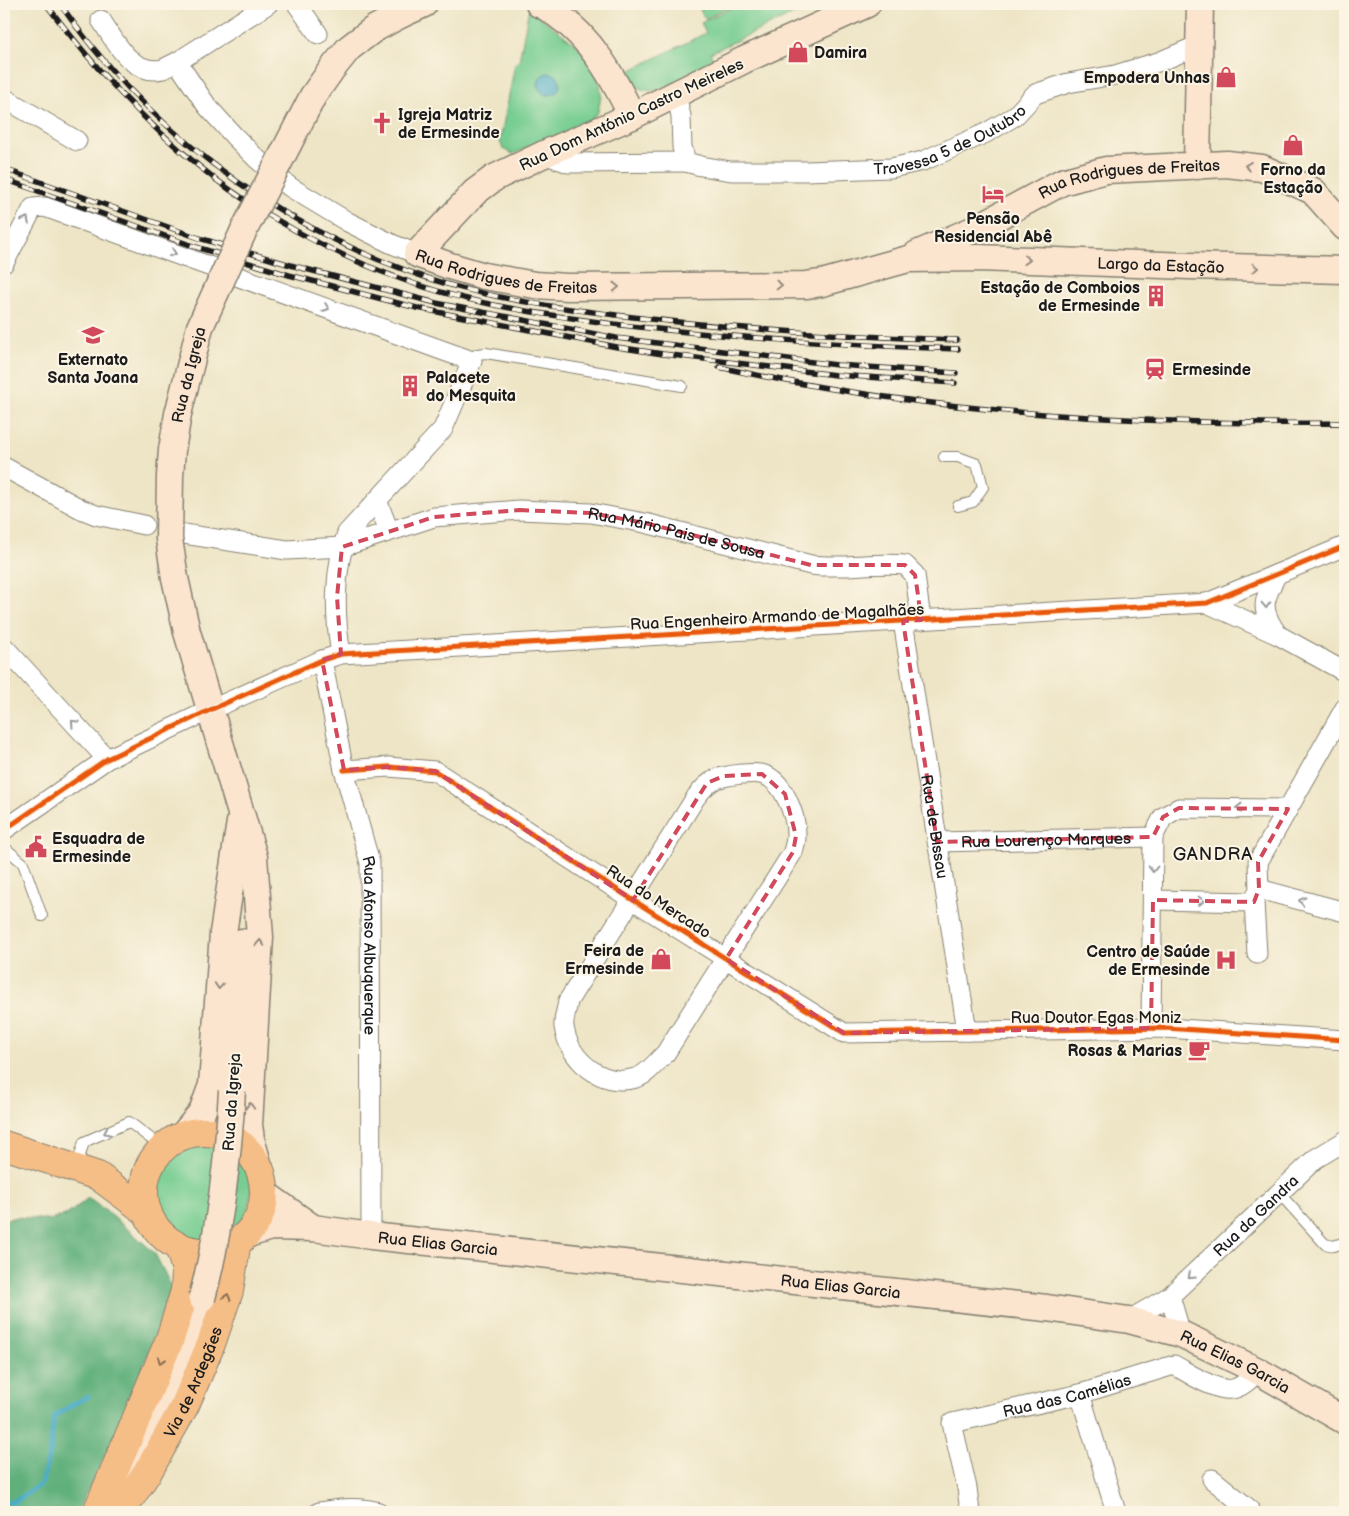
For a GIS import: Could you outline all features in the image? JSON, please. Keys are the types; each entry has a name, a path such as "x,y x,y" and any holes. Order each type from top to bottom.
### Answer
{"main road":[{"name":"Rua da Igreja","path":"262,1182 249,1125 260,937 254,857 187,632 175,578 169,539 172,450 178,414 200,327 244,230 313,96 349,48 374,29 424,4"},
{"path":"539,4 570,24 593,49 617,85 632,116"},
{"name":"Rua Dom António Castro Meireles","path":"417,254 450,217 484,184 544,154 632,116 840,10 867,4"},
{"path":"1197,166 1200,4"},
{"name":"Rua Rodrigues de Freitas","path":"417,254 484,276 518,283 568,287 806,285 822,283 908,259 975,229 1062,182 1106,170 1227,164 1262,168 1313,191 1345,227"},
{"path":"975,229 972,245 974,252 979,258"},
{"name":"Rua Rodrigues de Freitas","path":"908,259 979,258"},
{"name":"Largo da Estação","path":"979,258 1345,270"},
{"name":"Rua da Igreja","path":"174,1381 202,1298 212,1260 223,1196 242,936 244,873 241,816"},
{"name":"Rua da Igreja","path":"165,1150 202,1112 212,1085 223,933 241,816"},
{"path":"87,1173 165,1150 201,1132 220,1134 237,1141 250,1154 262,1182 261,1209 255,1223 241,1238 230,1246 214,1251 196,1251 179,1246 166,1238 155,1227 148,1213 144,1198 145,1182 165,1150"},
{"path":"4,1145 87,1173 148,1213"},
{"name":"Rua Elias Garcia","path":"262,1182 313,1228"},
{"name":"Rua Elias Garcia","path":"241,1238 271,1227 313,1228 371,1236 1047,1308 1129,1320 1181,1334 1258,1371 1345,1421"},
{"name":"Via de Ardegães","path":"121,1512 150,1468 189,1396 211,1344 229,1291 241,1238"},
{"name":"Via de Ardegães","path":"97,1512 170,1339 185,1291 186,1270 179,1246"},
{"name":"Via de Ardegães","path":"121,1512 174,1381"},
{"name":"Via de Ardegães","path":"97,1512 174,1381"}],"street":[{"path":"101,20 124,55 132,62 145,68 162,69 177,62 268,4"},
{"path":"297,4 318,34"},
{"name":"Travessa 5 de Outubro","path":"544,154 569,163 686,162 732,171 891,168 923,161 986,133 1015,116 1035,94 1068,83 1115,75 1161,61 1199,45"},
{"name":"Rua Rodrigues de Freitas","path":"177,62 207,106 234,136 257,159 290,187 348,222 417,254"},
{"path":"676,94 681,116 682,147 686,162"},
{"path":"4,98 77,141"},
{"path":"4,264 33,208 44,207 472,361 442,429 347,533 342,547 337,597 337,626 341,654"},
{"path":"4,467 81,509 96,515 144,525"},
{"path":"377,500 389,531"},
{"name":"Rua Mário Pais de Sousa","path":"184,534 287,550 342,547 434,517 509,510 591,513 645,523 811,565 828,567 905,565 914,575 912,620"},
{"name":"Rua Engenheiro Armando de Magalhães","path":"4,830 107,759 210,710 322,660 341,654 1207,603 1345,546"},
{"path":"1277,574 1265,597 1265,610 1269,623 1278,635"},
{"path":"1207,603 1278,635 1345,672"},
{"name":"Rua de Bissau","path":"912,620 937,842 967,1031"},
{"path":"4,647 107,759"},
{"name":"Rua Afonso Albuquerque","path":"322,660 344,770 370,863 371,1236"},
{"path":"1257,954 1258,862 1345,708"},
{"name":"Rua do Mercado","path":"344,770 390,767 435,771 633,900 844,1033 967,1031"},
{"path":"762,774 774,782 785,794 793,812 796,836 793,852 665,1054 638,1078 619,1080 596,1074 581,1063 570,1047 564,1025 568,1001 633,900 696,797 707,783 724,776 762,774"},
{"path":"1151,1028 1153,837 1163,817 1179,808 1288,809"},
{"name":"Rua Lourenço Marques","path":"937,842 1153,837"},
{"path":"1152,900 1257,895 1345,912"},
{"name":"Rua Doutor Egas Moniz","path":"967,1031 1151,1028 1244,1032 1345,1040"},
{"name":"Rua da Gandra","path":"1129,1320 1170,1296 1314,1159 1345,1141"},
{"path":"1170,1296 1181,1334"},
{"name":"Rua das Camélias","path":"970,1512 967,1488 952,1423 1080,1394 1174,1365 1220,1389 1234,1390 1246,1383 1258,1371"},
{"path":"1080,1394 1116,1512"},
{"path":"1212,1479 1249,1509 1238,1512"},
{"path":"319,1512 338,1508 366,1508 379,1512"}],"lane":[{"path":"472,361 477,354 486,353 682,386"},
{"path":"944,457 958,457 977,464 983,487 973,502 958,506"},
{"path":"4,846 23,863 42,916"},
{"path":"87,1173 84,1142 129,1122 165,1150"},
{"path":"1279,1193 1325,1244 1334,1246 1345,1242"}],"highlighted area":[{"path":"519,510 591,513 645,523 811,565 905,565 915,575 921,620 903,621 937,842 1153,837 1163,817 1179,808 1288,809 1258,862 1259,889 1254,902 1153,900 1151,1028 844,1033 726,959 793,852 796,836 785,794 762,774 724,776 707,783 633,900 435,771 389,767 344,770 322,660 341,654 337,597 342,547 434,517"}],"green space":[{"path":"697,4 734,4 705,19"},
{"path":"738,4 815,4 710,53 716,65 659,90 643,90 628,78 625,73 706,33 701,23"},
{"path":"529,8 585,52 600,84 601,96 598,112 588,123 513,154 503,149 500,141 515,64 519,61"},
{"path":"203,1144 221,1147 237,1158 248,1174 251,1192 248,1210 237,1226 221,1237 203,1240 185,1237 169,1226 158,1210 155,1192 158,1174 169,1158 185,1147"},
{"path":"88,1198 110,1214 154,1252 172,1287 128,1410 77,1512 4,1512 4,1220 17,1217 50,1220 68,1214"}],"water":[{"path":"549,73 557,76 560,84 557,92 549,95 541,92 538,84 541,76"}],"waterway":[{"path":"4,1502 14,1502 41,1484 50,1453 54,1417 88,1397"}],"railway":[{"path":"46,4 99,70 138,111 200,167 245,200 296,231 349,258 401,279 454,296 510,308 621,325 789,340 958,349"},
{"path":"60,4 93,48 130,89 170,128 212,163 257,195 305,224 354,249 405,270 456,287 509,299 616,315 786,331 957,340"},
{"path":"4,169 199,238 294,266 436,303 616,338 837,365 956,373"},
{"path":"4,179 196,247 289,275 417,308 617,347 663,354 836,375 955,383"},
{"path":"719,367 796,383 874,395 1030,413 1188,422 1345,423"}],"cycle path":[{"path":"4,830 107,759 210,710 322,660 341,654 1207,603 1345,546"},
{"path":"344,770 389,767 435,771 633,900 844,1033 1166,1028 1345,1040"}],"place":[{"name":"Damira","path":"798,52"},
{"name":"Empodera Unhas","path":"1226,77"},
{"name":"Igreja Matriz de Ermesinde","path":"382,123"},
{"name":"Forno da Estação","path":"1293,145"},
{"name":"Pensão Residencial Abê","path":"993,194"},
{"name":"Estação de Comboios de Ermesinde","path":"1156,296"},
{"name":"Externato Santa Joana","path":"93,335"},
{"name":"Ermesinde","path":"1155,369"},
{"name":"Palacete do Mesquita","path":"410,386"},
{"name":"Esquadra de Ermesinde","path":"36,847"},
{"name":"Feira de Ermesinde","path":"661,959"},
{"name":"Centro de Saúde de Ermesinde","path":"1226,960"},
{"name":"Rosas & Marias","path":"1199,1050"}],"district":[{"name":"GANDRA","path":"1213,854"}]}
